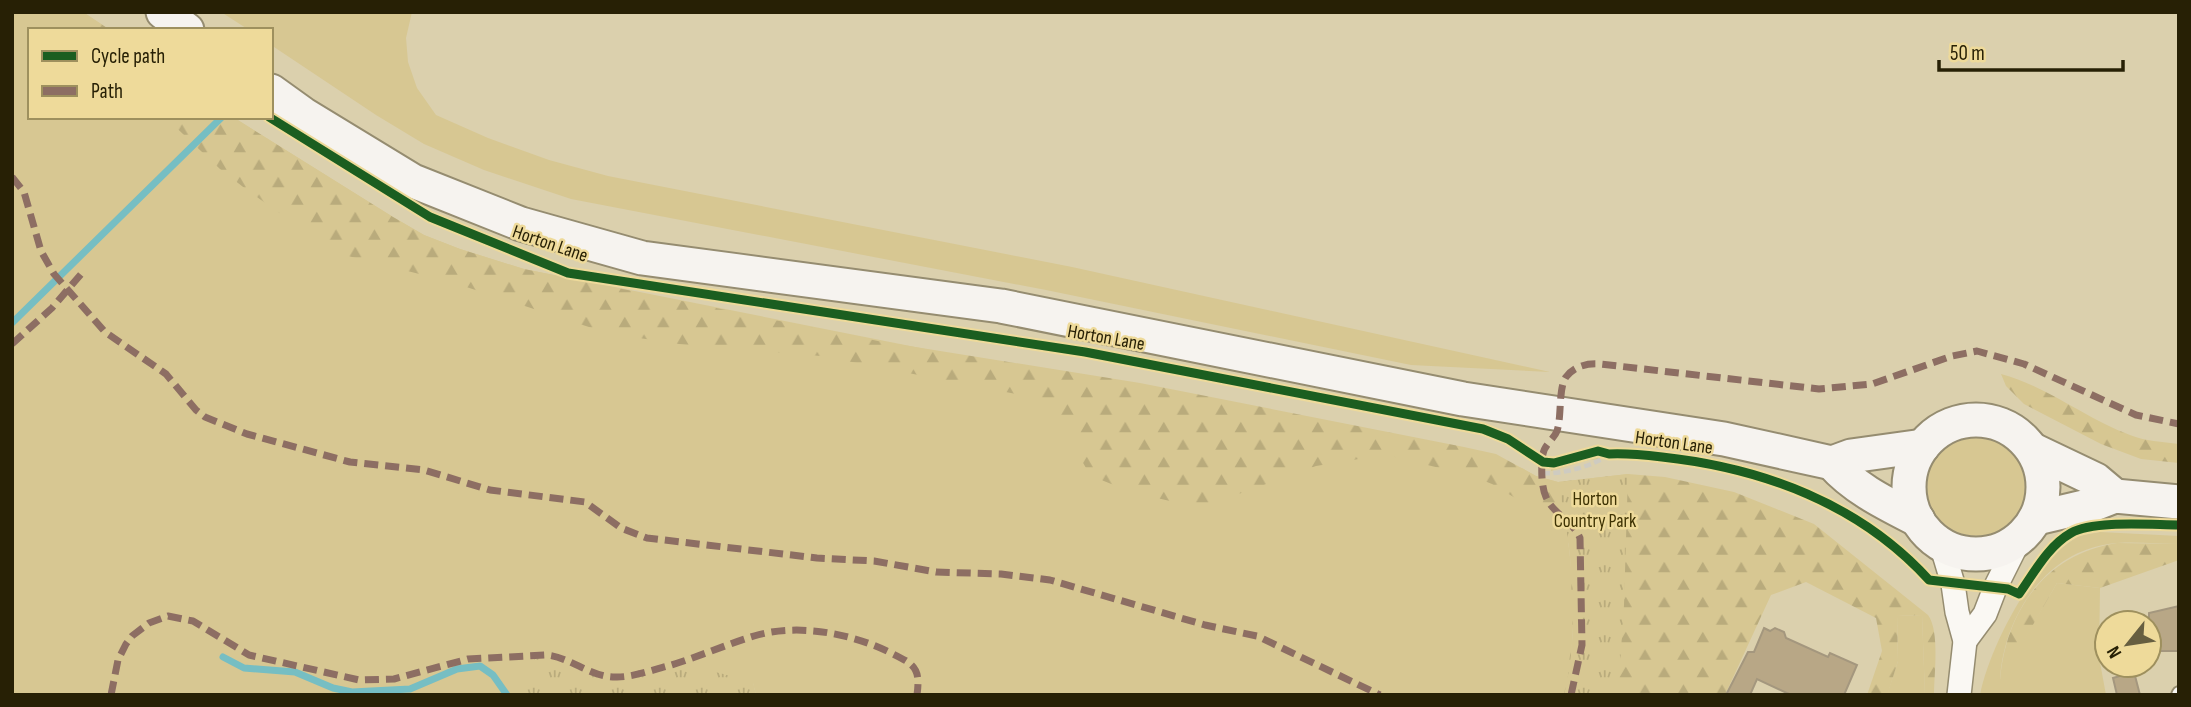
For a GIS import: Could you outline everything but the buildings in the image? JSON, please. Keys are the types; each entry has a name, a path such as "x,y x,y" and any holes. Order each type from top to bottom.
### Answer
{"street":[{"path":"163,12 184,28"},
{"name":"Horton Lane","path":"273,92 303,114 413,181 521,224 642,258 1001,306 1463,399 1724,439 1832,463 1851,456 1923,446"},
{"path":"2115,496 2096,480 2033,450 2015,432 1991,421 1966,420 1942,429 1923,446 1915,460 1909,490 1918,520 1928,534 1941,544 1967,554 1994,552 2028,529 2115,496 2179,502"},
{"path":"1965,640 1984,614 2043,495 2042,471 2033,450"},
{"name":"Horton Lane","path":"1832,463 1845,478 1918,520"},
{"path":"1941,544 1965,640 1959,695"}],"green space":[{"path":"12,12 83,12 107,28 28,28 28,119 236,119 424,235 524,269 1522,468 1536,476 1558,482 1571,561 1572,642 1564,695 756,695 753,683 735,695 12,695"},
{"path":"70,12 83,12 107,28 82,28"},
{"path":"221,12 412,12 406,38 408,62 417,88 436,115 488,138 549,160 608,176 1072,267 1550,372 1411,365 1046,290 571,199 484,170 424,144 273,46 273,28 246,28"},
{"path":"167,119 236,119 424,235 524,269 878,341 1140,383 1464,447 1496,454 1536,476 1558,482 1628,474 1665,477 1734,492 1814,524 1928,615 1932,622 1935,642 1934,695 1925,695 1922,615 1897,616 1898,661 1888,693 1867,695 1882,651 1876,618 1806,582 1771,595 1725,695 1564,695 1573,636 1570,545 1555,524 1492,484 1472,476 1395,457 1371,457 1316,466 1201,505 1131,492 1094,477 1051,412 1016,394 821,356 679,344 595,329 451,282 348,256 325,245 220,169"},
{"path":"2001,374 2035,387 2130,435 2179,444 2179,463 2141,459 2101,444 2024,404 2006,386"},
{"path":"1977,432 1998,436 2017,448 2029,467 2033,488 2029,509 2017,528 1998,540 1977,544 1956,540 1937,528 1925,509 1921,488 1925,467 1937,448 1956,436"},
{"path":"1600,454 1600,459 1551,471 1551,469"},
{"name":"Horton Country Park","path":"1628,474 1618,695 1564,695 1572,642 1573,588 1558,482"},
{"path":"2100,532 2179,536 2179,544 2131,542 2103,545 2081,552 2061,563 2044,577 2029,595 2018,615 2009,636 2000,680 2057,583 2100,588 2100,609 2093,609 2093,679 2103,679 2106,695 1980,695 1993,654 2028,587 2058,551 2083,535"},
{"path":"2117,543 2179,544 2179,560 2100,588 2057,583 2000,682 2010,632 2033,590 2050,573 2069,560 2092,549"},
{"path":"1922,615 1925,695 1887,695 1898,661 1897,616"},
{"path":"535,657 604,673 679,665 753,682 756,695 522,695"}],"waterway":[{"path":"12,323 220,119"},
{"path":"223,657 244,668 295,672 333,688 352,692 410,689 457,669 480,666 493,675 507,695"}],"marked path":[{"path":"12,177 24,192 41,251 54,274 105,332 166,374 205,417 247,434 350,462 424,470 490,490 585,502 621,528 647,538 817,558 874,561 936,572 1001,574 1050,580 1205,625 1257,636 1380,695"},
{"path":"12,344 52,308 82,273"},
{"path":"1571,695 1582,645 1580,538 1546,497 1542,459 1557,431 1564,382 1569,373 1577,368 1600,364 1819,389 1872,384 1952,356 1977,351 2024,364 2136,415 2179,424"},
{"path":"111,695 118,660 126,644 149,623 168,616 193,621 249,655 359,680 394,679 468,659 546,655 564,659 598,674 623,677 668,666 754,636 805,630 858,640 897,656 914,667 918,678 917,695"}],"cycle path":[{"path":"272,119 430,217 568,273 1085,352 1483,429 1508,439 1543,462 1554,463 1598,451 1700,462 1737,470 1808,494 1841,511 1902,553 1929,580 2008,589 2019,594 2048,552 2071,533 2094,526 2179,525"}]}
